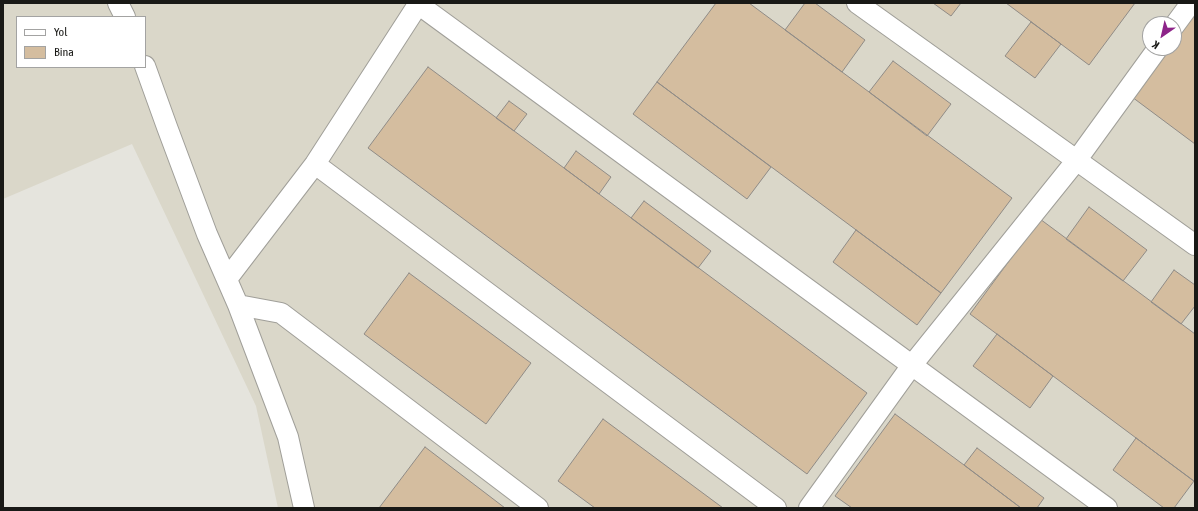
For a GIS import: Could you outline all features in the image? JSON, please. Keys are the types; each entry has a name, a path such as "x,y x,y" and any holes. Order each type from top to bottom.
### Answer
{"street":[{"path":"118,3 124,16"},
{"path":"857,3 1195,245"},
{"path":"1181,16 1191,3"},
{"path":"226,279 314,164 419,4 1107,508"},
{"path":"809,508 912,366 1076,161 1152,56"},
{"path":"146,68 207,234 238,306 288,437 304,508"},
{"path":"314,164 776,508"},
{"path":"238,306 281,313 538,508"}],"shaded area":[{"path":"3,3 1195,3 1195,508 278,508 256,406 132,144 3,199"}],"building":[{"path":"716,3 749,3 1012,198 941,293 657,82"},
{"path":"805,3 815,3 865,40 842,72 785,30"},
{"path":"933,3 961,3 951,16"},
{"path":"1006,3 1135,3 1089,65"},
{"path":"1195,12 1195,144 1132,97 1162,56 1182,56 1182,29"},
{"path":"1031,22 1061,44 1035,78 1005,56"},
{"path":"893,61 951,104 927,136 869,92"},
{"path":"428,67 867,393 807,474 368,148"},
{"path":"657,82 771,167 747,199 633,114"},
{"path":"509,101 527,114 514,131 496,118"},
{"path":"576,151 611,177 599,194 564,168"},
{"path":"644,201 711,251 698,268 631,218"},
{"path":"1089,207 1147,250 1123,281 1066,239"},
{"path":"1040,219 1195,334 1195,482 970,314"},
{"path":"856,230 941,293 917,325 833,262"},
{"path":"1174,270 1195,285 1195,306 1181,324 1151,302"},
{"path":"409,273 531,363 486,424 364,334"},
{"path":"997,334 1053,376 1030,408 973,366"},
{"path":"895,414 1021,508 852,508 835,496"},
{"path":"603,419 723,508 595,508 558,481"},
{"path":"1136,438 1194,481 1174,508 1164,508 1113,470"},
{"path":"425,447 505,508 379,508"},
{"path":"977,448 1044,498 1037,508 1021,508 964,465"}]}
